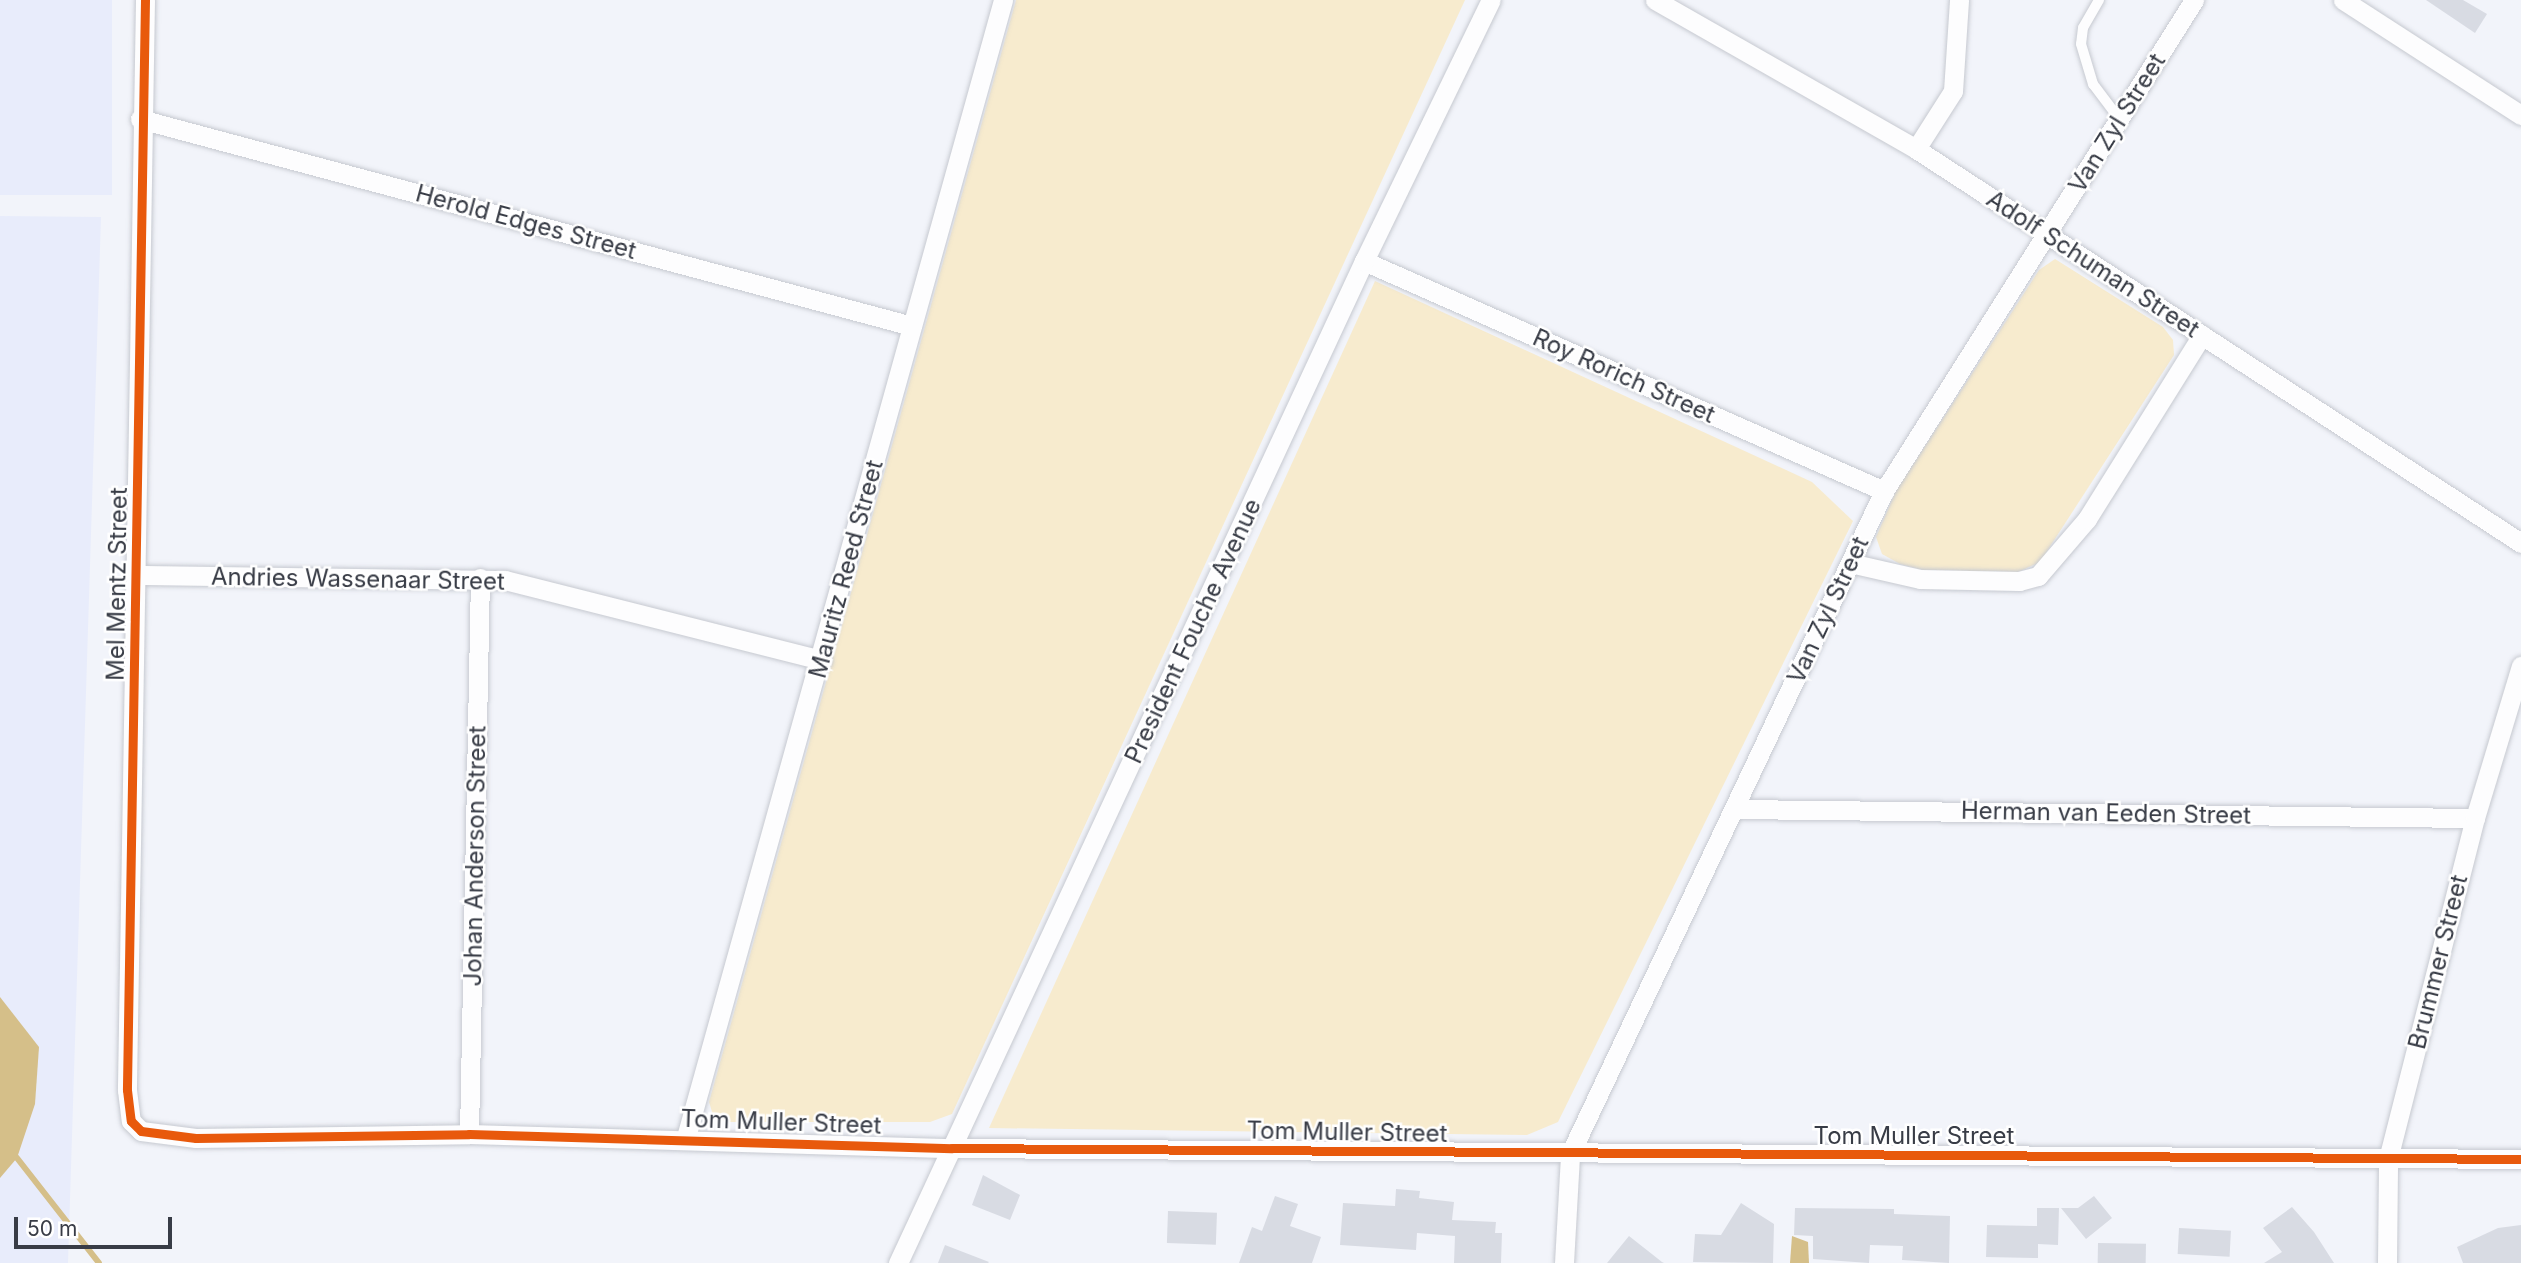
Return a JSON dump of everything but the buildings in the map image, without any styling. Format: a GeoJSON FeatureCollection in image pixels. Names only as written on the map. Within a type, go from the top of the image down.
{"type":"FeatureCollection","features":[{"type":"Feature","properties":{"kind":"street","name":"Mel Mentz Street"},"geometry":{"type":"LineString","coordinates":[[145,0],[140,119],[128,1113],[141,1131],[173,1137]]}},
{"type":"Feature","properties":{"kind":"street","name":"Mauritz Reed Street"},"geometry":{"type":"LineString","coordinates":[[687,1137],[822,660],[1003,0]]}},
{"type":"Feature","properties":{"kind":"street","name":"President Fouche Avenue"},"geometry":{"type":"LineString","coordinates":[[898,1263],[1364,261],[1491,0]]}},
{"type":"Feature","properties":{"kind":"street","name":"Adolf Schuman Street"},"geometry":{"type":"LineString","coordinates":[[1656,0],[1916,149],[2521,543]]}},
{"type":"Feature","properties":{"kind":"street"},"geometry":{"type":"LineString","coordinates":[[1916,149],[1953,91],[1959,0]]}},
{"type":"Feature","properties":{"kind":"street","name":"Van Zyl Street"},"geometry":{"type":"LineString","coordinates":[[1564,1263],[1570,1154],[1736,809],[1884,491],[2048,236],[2118,117],[2194,0]]}},
{"type":"Feature","properties":{"kind":"street"},"geometry":{"type":"LineString","coordinates":[[2343,0],[2521,115]]}},
{"type":"Feature","properties":{"kind":"street","name":"Herold Edges Street"},"geometry":{"type":"LineString","coordinates":[[140,119],[912,326]]}},
{"type":"Feature","properties":{"kind":"street","name":"Roy Rorich Street"},"geometry":{"type":"LineString","coordinates":[[1364,261],[1884,491]]}},
{"type":"Feature","properties":{"kind":"street"},"geometry":{"type":"LineString","coordinates":[[1850,563],[1920,579],[2019,581],[2038,576],[2087,519],[2202,335]]}},
{"type":"Feature","properties":{"kind":"street","name":"Andries Wassenaar Street"},"geometry":{"type":"LineString","coordinates":[[136,575],[480,578],[533,585],[822,660]]}},
{"type":"Feature","properties":{"kind":"street","name":"Johan Anderson Street"},"geometry":{"type":"LineString","coordinates":[[469,1133],[480,578]]}},
{"type":"Feature","properties":{"kind":"street","name":"Brummer Street"},"geometry":{"type":"LineString","coordinates":[[2387,1263],[2388,1158],[2475,818],[2521,666]]}},
{"type":"Feature","properties":{"kind":"street","name":"Herman van Eeden Street"},"geometry":{"type":"LineString","coordinates":[[1736,809],[2475,818]]}},
{"type":"Feature","properties":{"kind":"street","name":"Tom Muller Street"},"geometry":{"type":"LineString","coordinates":[[173,1137],[469,1133],[687,1137],[952,1148],[2521,1159]]}},
{"type":"Feature","properties":{"kind":"lane"},"geometry":{"type":"LineString","coordinates":[[2099,0],[2083,29],[2081,44],[2093,84],[2118,117]]}},
{"type":"Feature","properties":{"kind":"shaded area"},"geometry":{"type":"Polygon","coordinates":[[[0,0],[112,0],[112,195],[0,195],[0,0]]]}},
{"type":"Feature","properties":{"kind":"shaded area"},"geometry":{"type":"Polygon","coordinates":[[[1016,0],[1465,0],[952,1114],[930,1122],[726,1122],[713,1115],[709,1102],[1016,0]]]}},
{"type":"Feature","properties":{"kind":"shaded area"},"geometry":{"type":"Polygon","coordinates":[[[0,216],[101,217],[68,1263],[0,1263],[0,216]]]}},
{"type":"Feature","properties":{"kind":"shaded area"},"geometry":{"type":"Polygon","coordinates":[[[2055,259],[2163,327],[2173,340],[2174,355],[2040,562],[2018,572],[1923,570],[1900,564],[1882,554],[1876,537],[1896,491],[2039,270],[2055,259]]]}},
{"type":"Feature","properties":{"kind":"shaded area"},"geometry":{"type":"Polygon","coordinates":[[[1375,281],[1812,482],[1853,521],[1558,1122],[1527,1135],[989,1128],[1375,281]]]}},
{"type":"Feature","properties":{"kind":"shaded area"},"geometry":{"type":"Polygon","coordinates":[[[0,997],[39,1047],[35,1104],[17,1158],[0,1178],[0,997]]]}},
{"type":"Feature","properties":{"kind":"shaded area"},"geometry":{"type":"Polygon","coordinates":[[[1792,1236],[1808,1242],[1809,1263],[1790,1263],[1792,1236]]]}},
{"type":"Feature","properties":{"kind":"waterway"},"geometry":{"type":"LineString","coordinates":[[17,1158],[99,1263]]}},
{"type":"Feature","properties":{"kind":"cycle path"},"geometry":{"type":"LineString","coordinates":[[145,0],[127,1090],[131,1121],[141,1131],[196,1138],[469,1134],[952,1148],[2521,1159]]}}]}
